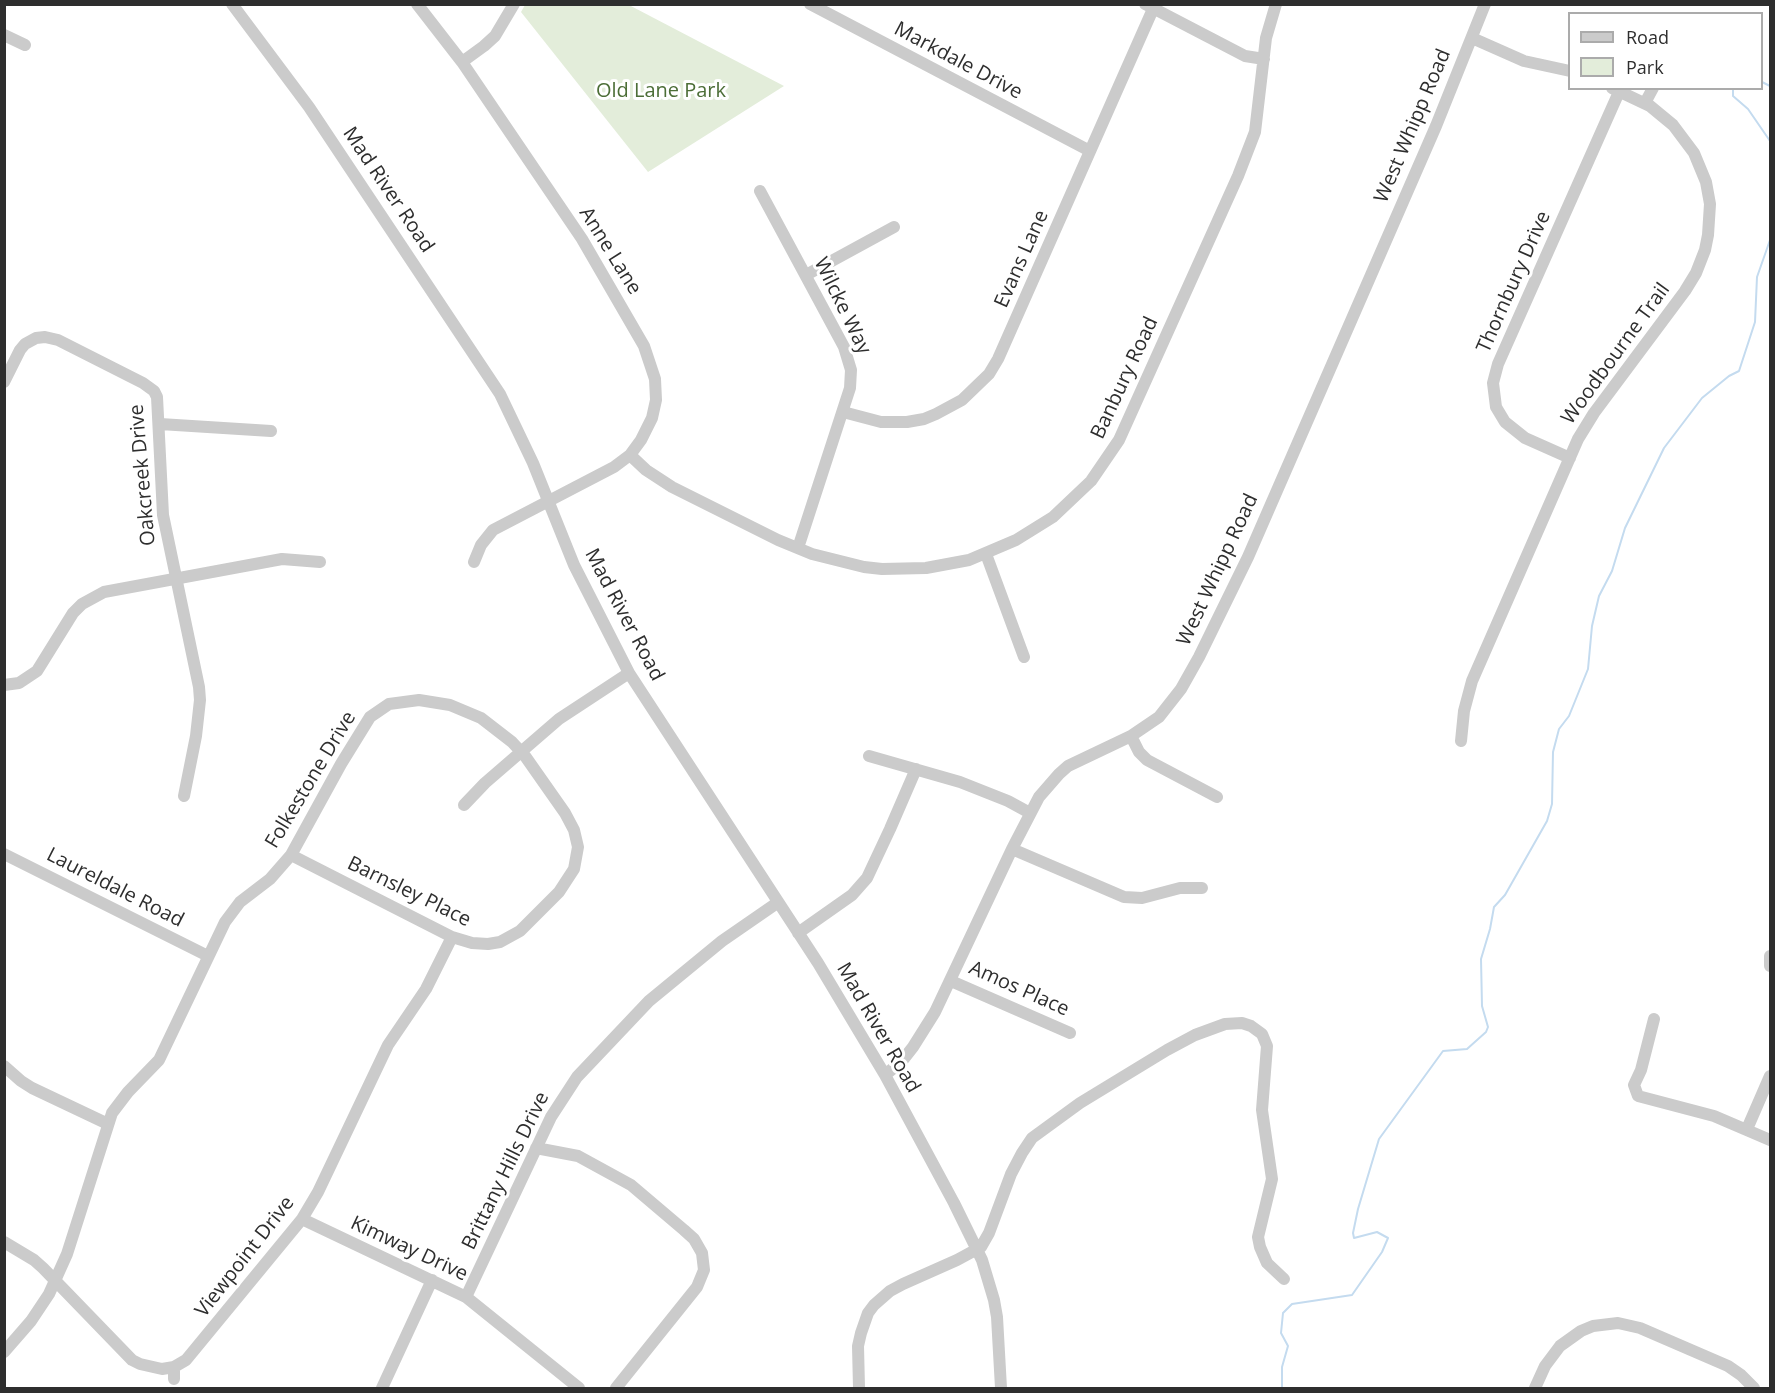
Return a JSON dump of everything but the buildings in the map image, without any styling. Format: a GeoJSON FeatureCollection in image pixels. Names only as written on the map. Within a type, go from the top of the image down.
{"type":"FeatureCollection","features":[{"type":"Feature","properties":{"kind":"street","name":"Mad River Road"},"geometry":{"type":"LineString","coordinates":[[232,4],[309,107],[483,366],[517,427],[578,575],[629,673],[798,933],[885,1075],[954,1203],[988,1277],[997,1317],[1001,1389]]}},
{"type":"Feature","properties":{"kind":"street","name":"Anne Lane"},"geometry":{"type":"LineString","coordinates":[[417,4],[462,62],[603,273],[648,356],[655,380],[654,410],[647,429],[630,454],[614,467],[492,530],[481,545],[474,562]]}},
{"type":"Feature","properties":{"kind":"street"},"geometry":{"type":"LineString","coordinates":[[462,62],[495,36],[514,4]]}},
{"type":"Feature","properties":{"kind":"street","name":"Markdale Drive"},"geometry":{"type":"LineString","coordinates":[[810,4],[1090,151]]}},
{"type":"Feature","properties":{"kind":"street","name":"Banbury Road"},"geometry":{"type":"LineString","coordinates":[[630,454],[645,470],[672,487],[798,548],[838,561],[882,569],[947,565],[986,554],[1032,531],[1066,506],[1091,481],[1119,440],[1250,147],[1258,116],[1270,23],[1276,4]]}},
{"type":"Feature","properties":{"kind":"street","name":"West Whipp Road"},"geometry":{"type":"LineString","coordinates":[[885,1075],[914,1047],[935,1012],[1012,849],[1030,813],[1048,785],[1083,757],[1147,727],[1168,708],[1182,689],[1248,557],[1436,126],[1485,4]]}},
{"type":"Feature","properties":{"kind":"street"},"geometry":{"type":"LineString","coordinates":[[1149,7],[1245,56],[1264,59]]}},
{"type":"Feature","properties":{"kind":"street","name":"Evans Lane"},"geometry":{"type":"LineString","coordinates":[[843,412],[881,422],[907,422],[936,414],[962,400],[989,374],[998,359],[1090,151],[1149,7]]}},
{"type":"Feature","properties":{"kind":"street"},"geometry":{"type":"LineString","coordinates":[[4,35],[25,45]]}},
{"type":"Feature","properties":{"kind":"street"},"geometry":{"type":"LineString","coordinates":[[1472,38],[1524,61],[1568,71]]}},
{"type":"Feature","properties":{"kind":"street","name":"Woodbourne Trail"},"geometry":{"type":"LineString","coordinates":[[1461,741],[1464,711],[1472,681],[1570,458],[1594,413],[1685,291],[1700,265],[1708,235],[1710,219],[1708,189],[1697,160],[1673,125],[1645,104],[1615,90]]}},
{"type":"Feature","properties":{"kind":"street","name":"Thornbury Drive"},"geometry":{"type":"LineString","coordinates":[[1570,458],[1525,438],[1504,422],[1496,408],[1493,383],[1498,364],[1615,90]]}},
{"type":"Feature","properties":{"kind":"street"},"geometry":{"type":"LineString","coordinates":[[1645,104],[1652,90]]}},
{"type":"Feature","properties":{"kind":"street","name":"Wilcke Way"},"geometry":{"type":"LineString","coordinates":[[760,191],[849,360],[851,381],[843,412],[798,548]]}},
{"type":"Feature","properties":{"kind":"street"},"geometry":{"type":"LineString","coordinates":[[806,275],[894,227]]}},
{"type":"Feature","properties":{"kind":"street","name":"Oakcreek Drive"},"geometry":{"type":"LineString","coordinates":[[7,368],[20,350],[32,339],[45,337],[58,340],[149,386],[157,397],[163,514],[194,657],[200,700],[196,736],[184,796]]}},
{"type":"Feature","properties":{"kind":"street"},"geometry":{"type":"LineString","coordinates":[[4,382],[7,368]]}},
{"type":"Feature","properties":{"kind":"street"},"geometry":{"type":"LineString","coordinates":[[160,424],[271,431]]}},
{"type":"Feature","properties":{"kind":"street"},"geometry":{"type":"LineString","coordinates":[[986,554],[1024,657]]}},
{"type":"Feature","properties":{"kind":"street"},"geometry":{"type":"LineString","coordinates":[[4,685],[20,683],[37,671],[73,613],[92,597],[104,592],[282,558],[320,562]]}},
{"type":"Feature","properties":{"kind":"street"},"geometry":{"type":"LineString","coordinates":[[464,805],[485,783],[559,719],[629,673]]}},
{"type":"Feature","properties":{"kind":"street","name":"Folkestone Drive"},"geometry":{"type":"LineString","coordinates":[[4,1352],[31,1321],[54,1281],[76,1228],[112,1113],[128,1092],[159,1060],[208,956],[233,910],[270,879],[291,855],[364,725],[378,709],[389,704],[419,700],[463,709],[481,717],[496,727],[521,751],[565,813],[574,830],[578,847],[574,870],[539,912],[514,934]]}},
{"type":"Feature","properties":{"kind":"street"},"geometry":{"type":"LineString","coordinates":[[1131,736],[1139,752],[1147,760],[1217,797]]}},
{"type":"Feature","properties":{"kind":"street"},"geometry":{"type":"LineString","coordinates":[[869,756],[960,782],[1030,813]]}},
{"type":"Feature","properties":{"kind":"street"},"geometry":{"type":"LineString","coordinates":[[798,933],[852,895],[867,878],[915,769]]}},
{"type":"Feature","properties":{"kind":"street"},"geometry":{"type":"LineString","coordinates":[[1012,849],[1124,897],[1142,898],[1180,888],[1202,888]]}},
{"type":"Feature","properties":{"kind":"street","name":"Laureldale Road"},"geometry":{"type":"LineString","coordinates":[[4,854],[208,956]]}},
{"type":"Feature","properties":{"kind":"street","name":"Barnsley Place"},"geometry":{"type":"LineString","coordinates":[[291,855],[452,937],[472,943],[488,944],[500,942],[514,934]]}},
{"type":"Feature","properties":{"kind":"street","name":"Brittany Hills Drive"},"geometry":{"type":"LineString","coordinates":[[466,1297],[557,1106],[577,1077],[649,1001],[722,940],[777,903]]}},
{"type":"Feature","properties":{"kind":"street","name":"Viewpoint Drive"},"geometry":{"type":"LineString","coordinates":[[4,1242],[34,1260],[132,1360],[174,1373],[198,1348],[302,1219],[318,1192],[387,1045],[418,1003],[452,937]]}},
{"type":"Feature","properties":{"kind":"street"},"geometry":{"type":"LineString","coordinates":[[1770,956],[1770,966]]}},
{"type":"Feature","properties":{"kind":"street","name":"Amos Place"},"geometry":{"type":"LineString","coordinates":[[951,981],[1070,1033]]}},
{"type":"Feature","properties":{"kind":"street"},"geometry":{"type":"LineString","coordinates":[[1654,1019],[1641,1070],[1634,1084],[1638,1096],[1688,1108],[1747,1129],[1770,1140]]}},
{"type":"Feature","properties":{"kind":"street"},"geometry":{"type":"LineString","coordinates":[[859,1389],[858,1346],[868,1313],[890,1291],[977,1249],[989,1233],[1003,1192],[1032,1138],[1080,1103],[1195,1035],[1225,1024],[1242,1023],[1257,1029],[1265,1038],[1267,1046],[1262,1110],[1272,1179],[1258,1237],[1267,1263],[1284,1279]]}},
{"type":"Feature","properties":{"kind":"street"},"geometry":{"type":"LineString","coordinates":[[4,1066],[32,1088],[108,1124]]}},
{"type":"Feature","properties":{"kind":"street"},"geometry":{"type":"LineString","coordinates":[[1747,1129],[1770,1076]]}},
{"type":"Feature","properties":{"kind":"street"},"geometry":{"type":"LineString","coordinates":[[536,1148],[578,1156],[631,1185],[694,1239],[702,1253],[704,1270],[697,1287],[616,1389]]}},
{"type":"Feature","properties":{"kind":"street","name":"Kimway Drive"},"geometry":{"type":"LineString","coordinates":[[302,1219],[466,1297],[579,1389]]}},
{"type":"Feature","properties":{"kind":"street"},"geometry":{"type":"LineString","coordinates":[[382,1389],[432,1280]]}},
{"type":"Feature","properties":{"kind":"street"},"geometry":{"type":"LineString","coordinates":[[1535,1389],[1545,1366],[1565,1342],[1593,1326],[1618,1323],[1640,1328],[1728,1366],[1741,1375],[1754,1389]]}},
{"type":"Feature","properties":{"kind":"green space","name":"Old Lane Park"},"geometry":{"type":"Polygon","coordinates":[[[525,5],[629,5],[784,86],[648,172],[521,12],[525,5]]]}},
{"type":"Feature","properties":{"kind":"waterway"},"geometry":{"type":"LineString","coordinates":[[1763,82],[1770,86]]}},
{"type":"Feature","properties":{"kind":"waterway"},"geometry":{"type":"LineString","coordinates":[[1733,90],[1733,96],[1748,109],[1770,141]]}},
{"type":"Feature","properties":{"kind":"waterway"},"geometry":{"type":"LineString","coordinates":[[1282,1388],[1282,1367],[1288,1346],[1281,1333],[1283,1313],[1292,1304],[1352,1295],[1382,1252],[1388,1238],[1377,1232],[1354,1238],[1353,1233],[1379,1139],[1443,1051],[1467,1049],[1486,1032],[1488,1027],[1482,1006],[1481,959],[1494,907],[1505,895],[1547,821],[1552,804],[1553,752],[1559,729],[1569,716],[1588,669],[1592,626],[1599,596],[1612,571],[1625,528],[1664,448],[1702,398],[1729,376],[1739,371],[1755,322],[1757,277],[1770,240]]}}]}
